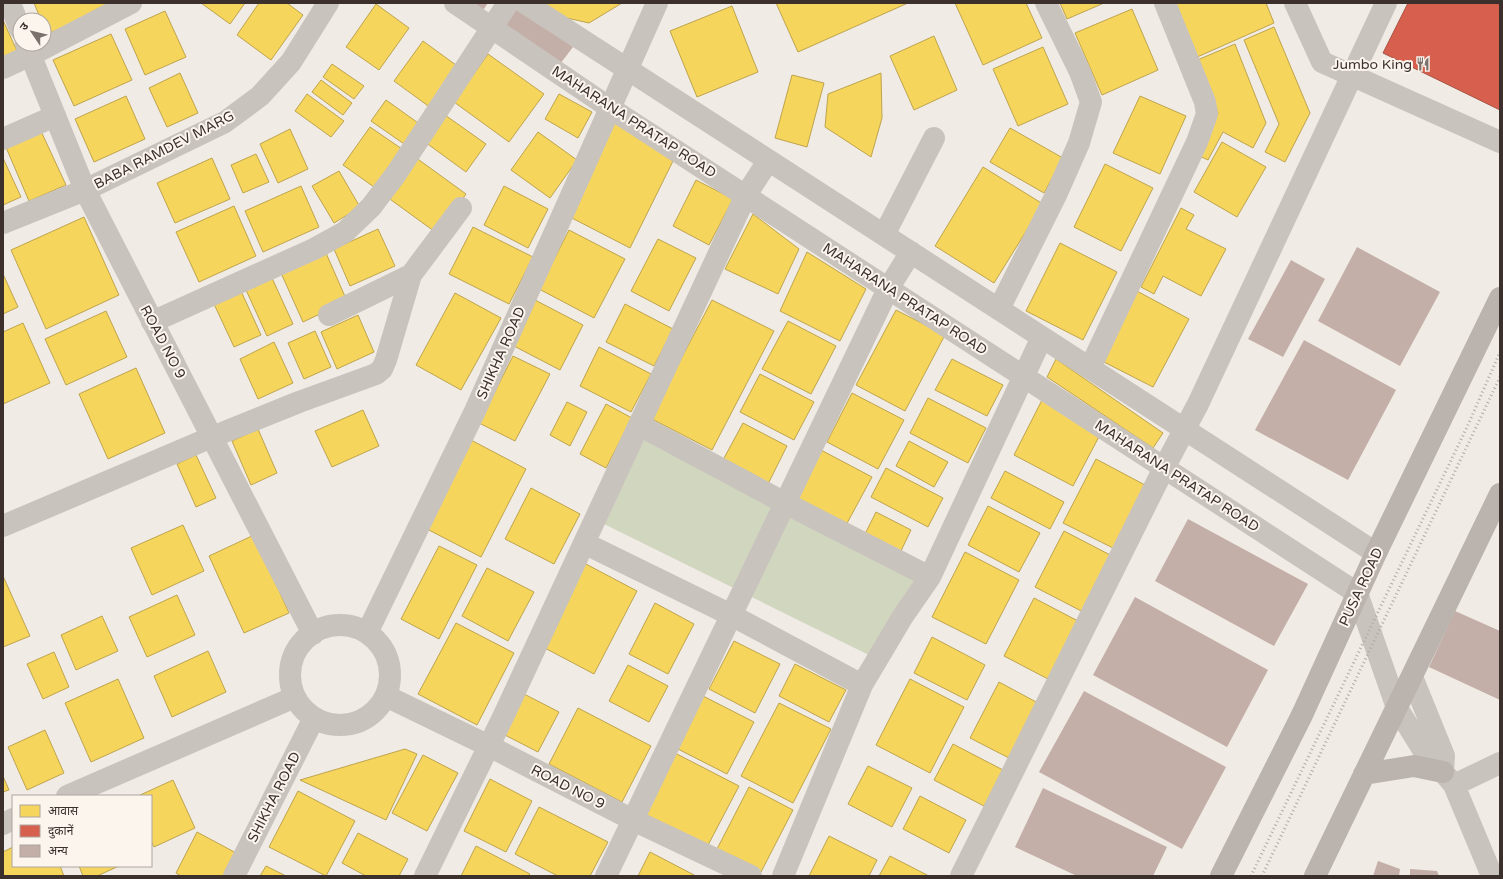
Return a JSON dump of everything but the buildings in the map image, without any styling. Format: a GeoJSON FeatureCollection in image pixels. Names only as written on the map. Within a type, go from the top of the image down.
{"type":"FeatureCollection","features":[{"type":"Feature","properties":{"kind":"main road","name":"PUSA ROAD"},"geometry":{"type":"LineString","coordinates":[[1221,876],[1302,715],[1357,593],[1500,298]]}},
{"type":"Feature","properties":{"kind":"main road"},"geometry":{"type":"LineString","coordinates":[[1315,876],[1364,774],[1375,755],[1500,494]]}},
{"type":"Feature","properties":{"kind":"main road"},"geometry":{"type":"LineString","coordinates":[[1364,774],[1414,766],[1449,778]]}},
{"type":"Feature","properties":{"kind":"street"},"geometry":{"type":"LineString","coordinates":[[52,39],[131,3]]}},
{"type":"Feature","properties":{"kind":"street","name":"BABA RAMDEV MARG"},"geometry":{"type":"LineString","coordinates":[[3,223],[85,190],[224,122],[260,96],[291,62],[328,3]]}},
{"type":"Feature","properties":{"kind":"street","name":"MAHARANA PRATAP ROAD"},"geometry":{"type":"LineString","coordinates":[[455,3],[610,108],[1357,593]]}},
{"type":"Feature","properties":{"kind":"street"},"geometry":{"type":"LineString","coordinates":[[152,322],[314,249],[345,232],[371,207],[396,174],[508,3]]}},
{"type":"Feature","properties":{"kind":"street"},"geometry":{"type":"LineString","coordinates":[[525,3],[1376,553]]}},
{"type":"Feature","properties":{"kind":"street","name":"SHIKHA ROAD"},"geometry":{"type":"LineString","coordinates":[[367,633],[475,411],[657,3]]}},
{"type":"Feature","properties":{"kind":"street"},"geometry":{"type":"LineString","coordinates":[[999,309],[1056,195],[1079,143],[1091,102],[1080,72],[1046,3]]}},
{"type":"Feature","properties":{"kind":"street"},"geometry":{"type":"LineString","coordinates":[[1090,368],[1197,142],[1207,114],[1205,102],[1165,3]]}},
{"type":"Feature","properties":{"kind":"street"},"geometry":{"type":"LineString","coordinates":[[1295,3],[1322,62],[1500,142]]}},
{"type":"Feature","properties":{"kind":"street"},"geometry":{"type":"LineString","coordinates":[[961,876],[1164,468],[1198,404],[1386,3]]}},
{"type":"Feature","properties":{"kind":"street"},"geometry":{"type":"LineString","coordinates":[[3,68],[25,52]]}},
{"type":"Feature","properties":{"kind":"street","name":"ROAD NO 9"},"geometry":{"type":"LineString","coordinates":[[29,52],[85,190],[313,634]]}},
{"type":"Feature","properties":{"kind":"street"},"geometry":{"type":"LineString","coordinates":[[3,139],[56,116]]}},
{"type":"Feature","properties":{"kind":"street"},"geometry":{"type":"LineString","coordinates":[[884,235],[934,138]]}},
{"type":"Feature","properties":{"kind":"street"},"geometry":{"type":"LineString","coordinates":[[425,876],[489,746],[746,195],[768,160]]}},
{"type":"Feature","properties":{"kind":"street"},"geometry":{"type":"LineString","coordinates":[[3,526],[212,437],[299,402],[376,374],[382,369],[386,360],[411,275],[461,208]]}},
{"type":"Feature","properties":{"kind":"street"},"geometry":{"type":"LineString","coordinates":[[606,876],[888,289],[910,252]]}},
{"type":"Feature","properties":{"kind":"street"},"geometry":{"type":"LineString","coordinates":[[329,315],[411,275]]}},
{"type":"Feature","properties":{"kind":"street"},"geometry":{"type":"LineString","coordinates":[[783,876],[862,685],[903,616],[930,577],[1042,337]]}},
{"type":"Feature","properties":{"kind":"street"},"geometry":{"type":"LineString","coordinates":[[639,425],[785,503],[930,577]]}},
{"type":"Feature","properties":{"kind":"street"},"geometry":{"type":"LineString","coordinates":[[584,543],[731,616],[862,685]]}},
{"type":"Feature","properties":{"kind":"street"},"geometry":{"type":"LineString","coordinates":[[1357,593],[1397,708],[1430,761],[1449,778]]}},
{"type":"Feature","properties":{"kind":"street"},"geometry":{"type":"LineString","coordinates":[[326,627],[354,627],[367,633],[378,642],[386,654],[390,668],[390,682],[386,696],[378,708],[368,717],[355,723],[341,725],[326,723],[314,718],[303,708],[295,696],[291,683],[291,669],[295,655],[302,643],[313,634],[326,627]]}},
{"type":"Feature","properties":{"kind":"street"},"geometry":{"type":"LineString","coordinates":[[1412,677],[1444,756],[1449,778],[1492,876]]}},
{"type":"Feature","properties":{"kind":"street"},"geometry":{"type":"LineString","coordinates":[[69,795],[295,696]]}},
{"type":"Feature","properties":{"kind":"street","name":"ROAD NO 9"},"geometry":{"type":"LineString","coordinates":[[386,696],[489,746],[633,820],[751,876]]}},
{"type":"Feature","properties":{"kind":"street","name":"SHIKHA ROAD"},"geometry":{"type":"LineString","coordinates":[[234,876],[314,718]]}},
{"type":"Feature","properties":{"kind":"street"},"geometry":{"type":"LineString","coordinates":[[1449,778],[1500,763]]}},
{"type":"Feature","properties":{"kind":"green space"},"geometry":{"type":"Polygon","coordinates":[[[648,432],[924,569],[879,660],[602,523],[648,432]]]}},
{"type":"Feature","properties":{"kind":"railway"},"geometry":{"type":"LineString","coordinates":[[1251,876],[1468,425],[1500,352]]}},
{"type":"Feature","properties":{"kind":"railway"},"geometry":{"type":"LineString","coordinates":[[1262,876],[1500,377]]}},
{"type":"Feature","properties":{"kind":"place","name":"Jumbo King"},"geometry":{"type":"Point","coordinates":[1423,64]}}]}
